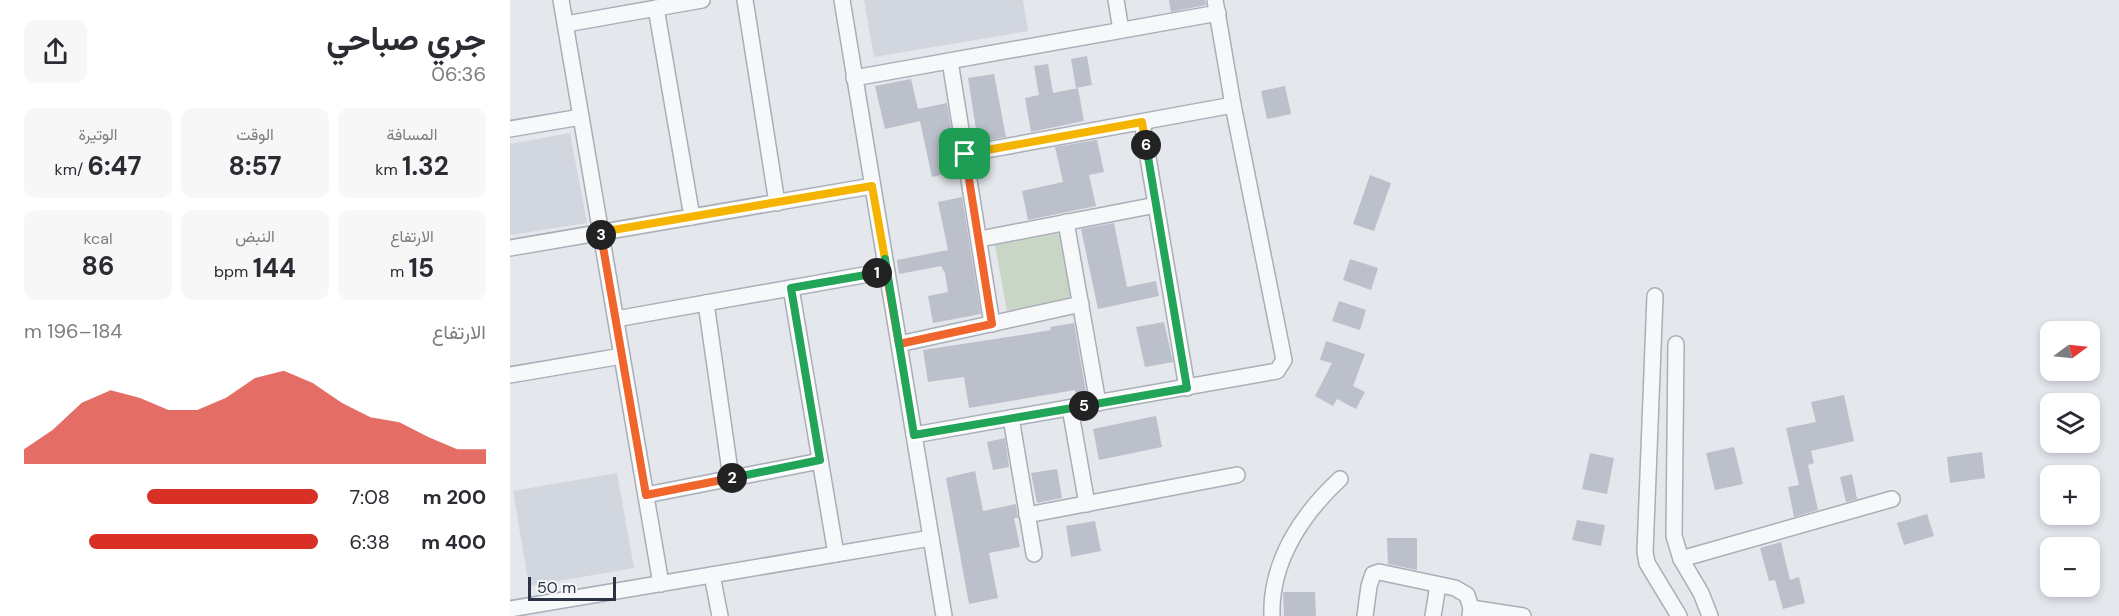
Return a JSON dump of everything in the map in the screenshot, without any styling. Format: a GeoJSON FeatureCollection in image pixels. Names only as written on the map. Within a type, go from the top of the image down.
{"type":"FeatureCollection","features":[{"type":"Feature","properties":{"kind":"street"},"geometry":{"type":"LineString","coordinates":[[561,0],[661,584]]}},
{"type":"Feature","properties":{"kind":"street"},"geometry":{"type":"LineString","coordinates":[[566,24],[702,0]]}},
{"type":"Feature","properties":{"kind":"street"},"geometry":{"type":"LineString","coordinates":[[745,0],[777,203]]}},
{"type":"Feature","properties":{"kind":"street"},"geometry":{"type":"LineString","coordinates":[[842,0],[944,616]]}},
{"type":"Feature","properties":{"kind":"street"},"geometry":{"type":"LineString","coordinates":[[1116,0],[1121,30]]}},
{"type":"Feature","properties":{"kind":"street"},"geometry":{"type":"LineString","coordinates":[[855,78],[1121,30],[1216,7],[1233,105],[1284,360],[1277,371],[914,435]]}},
{"type":"Feature","properties":{"kind":"street"},"geometry":{"type":"LineString","coordinates":[[656,8],[693,217]]}},
{"type":"Feature","properties":{"kind":"street"},"geometry":{"type":"LineString","coordinates":[[950,61],[992,324]]}},
{"type":"Feature","properties":{"kind":"street"},"geometry":{"type":"LineString","coordinates":[[965,154],[1233,105]]}},
{"type":"Feature","properties":{"kind":"street"},"geometry":{"type":"LineString","coordinates":[[510,129],[581,117]]}},
{"type":"Feature","properties":{"kind":"street"},"geometry":{"type":"LineString","coordinates":[[1142,122],[1187,388]]}},
{"type":"Feature","properties":{"kind":"street"},"geometry":{"type":"LineString","coordinates":[[510,248],[872,186]]}},
{"type":"Feature","properties":{"kind":"street"},"geometry":{"type":"LineString","coordinates":[[980,239],[1156,205]]}},
{"type":"Feature","properties":{"kind":"street"},"geometry":{"type":"LineString","coordinates":[[1066,222],[1098,403]]}},
{"type":"Feature","properties":{"kind":"street"},"geometry":{"type":"LineString","coordinates":[[616,319],[886,271]]}},
{"type":"Feature","properties":{"kind":"street"},"geometry":{"type":"LineString","coordinates":[[791,288],[836,554]]}},
{"type":"Feature","properties":{"kind":"street"},"geometry":{"type":"LineString","coordinates":[[1654,296],[1645,552],[1647,563],[1679,616]]}},
{"type":"Feature","properties":{"kind":"street"},"geometry":{"type":"LineString","coordinates":[[706,303],[730,478]]}},
{"type":"Feature","properties":{"kind":"street"},"geometry":{"type":"LineString","coordinates":[[899,344],[1080,304]]}},
{"type":"Feature","properties":{"kind":"street"},"geometry":{"type":"LineString","coordinates":[[1676,344],[1674,536],[1681,560],[1701,593],[1710,616]]}},
{"type":"Feature","properties":{"kind":"street"},"geometry":{"type":"LineString","coordinates":[[510,375],[622,356]]}},
{"type":"Feature","properties":{"kind":"street"},"geometry":{"type":"LineString","coordinates":[[1070,408],[1087,504]]}},
{"type":"Feature","properties":{"kind":"street"},"geometry":{"type":"LineString","coordinates":[[1011,418],[1034,554]]}},
{"type":"Feature","properties":{"kind":"street"},"geometry":{"type":"LineString","coordinates":[[646,495],[820,460]]}},
{"type":"Feature","properties":{"kind":"street"},"geometry":{"type":"LineString","coordinates":[[1027,515],[1236,475]]}},
{"type":"Feature","properties":{"kind":"street"},"geometry":{"type":"LineString","coordinates":[[1272,616],[1273,585],[1279,564],[1303,519],[1319,499],[1340,479]]}},
{"type":"Feature","properties":{"kind":"street"},"geometry":{"type":"LineString","coordinates":[[1681,560],[1892,499]]}},
{"type":"Feature","properties":{"kind":"street"},"geometry":{"type":"LineString","coordinates":[[510,609],[539,610],[661,584],[931,538]]}},
{"type":"Feature","properties":{"kind":"street"},"geometry":{"type":"LineString","coordinates":[[1365,616],[1369,586],[1373,574],[1379,572],[1455,588],[1467,595],[1470,612],[1523,616]]}},
{"type":"Feature","properties":{"kind":"street"},"geometry":{"type":"LineString","coordinates":[[712,575],[720,616]]}},
{"type":"Feature","properties":{"kind":"street"},"geometry":{"type":"LineString","coordinates":[[1433,616],[1438,585]]}},
{"type":"Feature","properties":{"kind":"shaded area"},"geometry":{"type":"Polygon","coordinates":[[[864,0],[1023,0],[1028,31],[874,57],[864,0]]]}},
{"type":"Feature","properties":{"kind":"shaded area"},"geometry":{"type":"Polygon","coordinates":[[[570,133],[587,223],[510,235],[510,144],[570,133]]]}},
{"type":"Feature","properties":{"kind":"shaded area"},"geometry":{"type":"Polygon","coordinates":[[[617,473],[634,568],[529,586],[513,491],[617,473]]]}},
{"type":"Feature","properties":{"kind":"green space"},"geometry":{"type":"Polygon","coordinates":[[[1060,233],[1072,299],[1007,311],[995,245],[1060,233]]]}},
{"type":"Feature","properties":{"kind":"building"},"geometry":{"type":"Polygon","coordinates":[[[1169,0],[1205,0],[1206,5],[1171,12],[1169,0]]]}},
{"type":"Feature","properties":{"kind":"building"},"geometry":{"type":"Polygon","coordinates":[[[1087,56],[1092,85],[1076,88],[1071,59],[1087,56]]]}},
{"type":"Feature","properties":{"kind":"building"},"geometry":{"type":"Polygon","coordinates":[[[1048,64],[1053,93],[1078,88],[1084,121],[1031,132],[1025,98],[1039,95],[1034,66],[1048,64]]]}},
{"type":"Feature","properties":{"kind":"building"},"geometry":{"type":"Polygon","coordinates":[[[994,74],[1006,137],[978,142],[968,78],[994,74]]]}},
{"type":"Feature","properties":{"kind":"building"},"geometry":{"type":"Polygon","coordinates":[[[911,79],[918,109],[947,103],[958,171],[932,177],[920,121],[885,129],[875,86],[911,79]]]}},
{"type":"Feature","properties":{"kind":"building"},"geometry":{"type":"Polygon","coordinates":[[[1285,86],[1291,114],[1267,119],[1261,91],[1285,86]]]}},
{"type":"Feature","properties":{"kind":"building"},"geometry":{"type":"Polygon","coordinates":[[[1097,140],[1104,172],[1089,175],[1096,206],[1028,220],[1022,191],[1063,182],[1055,147],[1097,140]]]}},
{"type":"Feature","properties":{"kind":"building"},"geometry":{"type":"Polygon","coordinates":[[[1370,175],[1391,183],[1374,231],[1353,224],[1370,175]]]}},
{"type":"Feature","properties":{"kind":"building"},"geometry":{"type":"Polygon","coordinates":[[[962,197],[981,314],[933,323],[928,296],[948,292],[945,273],[941,266],[899,274],[897,260],[948,250],[938,202],[962,197]]]}},
{"type":"Feature","properties":{"kind":"building"},"geometry":{"type":"Polygon","coordinates":[[[1114,223],[1127,287],[1156,281],[1159,296],[1098,309],[1081,229],[1114,223]]]}},
{"type":"Feature","properties":{"kind":"building"},"geometry":{"type":"Polygon","coordinates":[[[1350,259],[1378,268],[1371,290],[1343,280],[1350,259]]]}},
{"type":"Feature","properties":{"kind":"building"},"geometry":{"type":"Polygon","coordinates":[[[1339,301],[1366,310],[1360,330],[1332,321],[1339,301]]]}},
{"type":"Feature","properties":{"kind":"building"},"geometry":{"type":"Polygon","coordinates":[[[1164,322],[1173,362],[1145,367],[1136,327],[1164,322]]]}},
{"type":"Feature","properties":{"kind":"building"},"geometry":{"type":"Polygon","coordinates":[[[1074,323],[1086,392],[1076,394],[1075,390],[969,408],[964,377],[928,382],[923,350],[1051,330],[1050,327],[1074,323]]]}},
{"type":"Feature","properties":{"kind":"building"},"geometry":{"type":"Polygon","coordinates":[[[1326,341],[1365,354],[1353,386],[1365,392],[1356,409],[1337,399],[1333,406],[1315,396],[1332,363],[1320,360],[1326,341]]]}},
{"type":"Feature","properties":{"kind":"building"},"geometry":{"type":"Polygon","coordinates":[[[1844,395],[1854,441],[1811,451],[1814,463],[1808,465],[1818,510],[1794,517],[1788,487],[1799,485],[1786,428],[1816,422],[1811,402],[1844,395]]]}},
{"type":"Feature","properties":{"kind":"building"},"geometry":{"type":"Polygon","coordinates":[[[1156,416],[1162,447],[1099,460],[1093,429],[1156,416]]]}},
{"type":"Feature","properties":{"kind":"building"},"geometry":{"type":"Polygon","coordinates":[[[1005,438],[1009,467],[993,470],[987,442],[1005,438]]]}},
{"type":"Feature","properties":{"kind":"building"},"geometry":{"type":"Polygon","coordinates":[[[1734,447],[1743,484],[1715,490],[1706,453],[1734,447]]]}},
{"type":"Feature","properties":{"kind":"building"},"geometry":{"type":"Polygon","coordinates":[[[1982,452],[1985,478],[1950,483],[1947,457],[1982,452]]]}},
{"type":"Feature","properties":{"kind":"building"},"geometry":{"type":"Polygon","coordinates":[[[1590,453],[1614,458],[1607,494],[1582,489],[1590,453]]]}},
{"type":"Feature","properties":{"kind":"building"},"geometry":{"type":"Polygon","coordinates":[[[1057,469],[1062,498],[1037,503],[1031,473],[1057,469]]]}},
{"type":"Feature","properties":{"kind":"building"},"geometry":{"type":"Polygon","coordinates":[[[975,471],[983,511],[1016,504],[1018,518],[1014,518],[1020,547],[989,553],[998,598],[969,604],[946,478],[975,471]]]}},
{"type":"Feature","properties":{"kind":"building"},"geometry":{"type":"Polygon","coordinates":[[[1852,474],[1857,499],[1846,502],[1840,477],[1852,474]]]}},
{"type":"Feature","properties":{"kind":"building"},"geometry":{"type":"Polygon","coordinates":[[[1927,514],[1934,536],[1904,545],[1897,523],[1927,514]]]}},
{"type":"Feature","properties":{"kind":"building"},"geometry":{"type":"Polygon","coordinates":[[[1577,520],[1605,525],[1601,546],[1572,540],[1577,520]]]}},
{"type":"Feature","properties":{"kind":"building"},"geometry":{"type":"Polygon","coordinates":[[[1095,521],[1101,551],[1071,557],[1066,526],[1095,521]]]}},
{"type":"Feature","properties":{"kind":"building"},"geometry":{"type":"Polygon","coordinates":[[[1387,538],[1417,538],[1417,570],[1388,564],[1387,538]]]}},
{"type":"Feature","properties":{"kind":"building"},"geometry":{"type":"Polygon","coordinates":[[[1781,542],[1790,580],[1799,577],[1805,603],[1783,609],[1775,580],[1769,581],[1760,548],[1781,542]]]}},
{"type":"Feature","properties":{"kind":"building"},"geometry":{"type":"Polygon","coordinates":[[[1283,592],[1315,592],[1316,616],[1284,616],[1283,592]]]}},
{"type":"Feature","properties":{"kind":"route"},"geometry":{"type":"LineString","coordinates":[[965,154],[992,324],[899,344],[886,271],[791,288],[820,460],[646,495],[601,232],[872,186],[899,344],[914,435],[1187,388],[1142,122],[965,154]]}}]}
